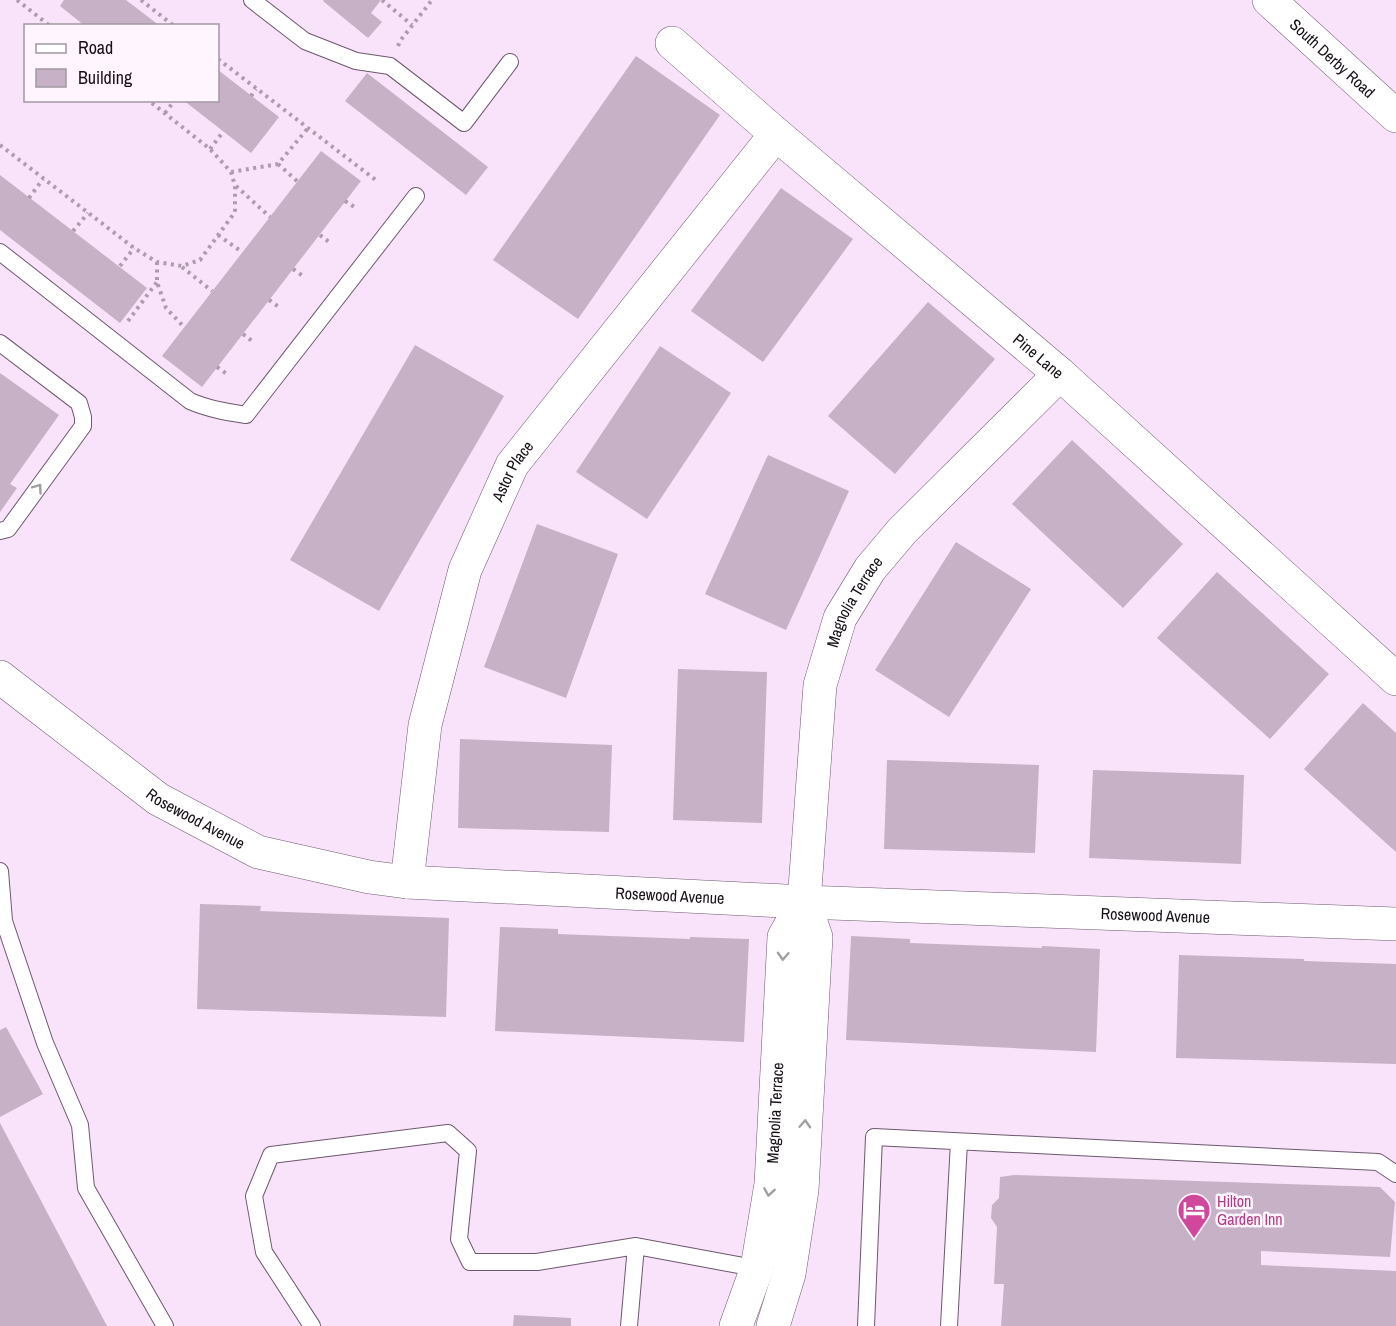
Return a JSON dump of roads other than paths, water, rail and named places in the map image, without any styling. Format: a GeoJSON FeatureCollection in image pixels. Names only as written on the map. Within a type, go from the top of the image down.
{"type":"FeatureCollection","features":[{"type":"Feature","properties":{"kind":"street","name":"South Derby Road"},"geometry":{"type":"LineString","coordinates":[[1269,0],[1396,116]]}},
{"type":"Feature","properties":{"kind":"street","name":"Pine Lane"},"geometry":{"type":"LineString","coordinates":[[672,43],[1060,374],[1396,679]]}},
{"type":"Feature","properties":{"kind":"street","name":"Astor Place"},"geometry":{"type":"LineString","coordinates":[[407,882],[424,725],[465,570],[512,465],[776,134]]}},
{"type":"Feature","properties":{"kind":"street","name":"Magnolia Terrace"},"geometry":{"type":"LineString","coordinates":[[773,1326],[789,1275],[802,1190],[816,937],[804,902],[820,685],[840,618],[870,569],[902,531],[1060,374]]}},
{"type":"Feature","properties":{"kind":"street","name":"Rosewood Avenue"},"geometry":{"type":"LineString","coordinates":[[0,677],[158,799],[258,852],[369,877],[407,882],[804,902],[1396,924]]}},
{"type":"Feature","properties":{"kind":"street","name":"Magnolia Terrace"},"geometry":{"type":"LineString","coordinates":[[736,1326],[757,1268],[771,1184],[784,937],[804,902]]}},
{"type":"Feature","properties":{"kind":"lane"},"geometry":{"type":"LineString","coordinates":[[252,0],[305,41],[356,61],[390,66],[464,123],[510,62]]}},
{"type":"Feature","properties":{"kind":"lane"},"geometry":{"type":"LineString","coordinates":[[0,252],[190,401],[228,413],[246,415],[416,196]]}},
{"type":"Feature","properties":{"kind":"lane"},"geometry":{"type":"LineString","coordinates":[[0,343],[79,403],[83,426],[8,528],[0,531]]}},
{"type":"Feature","properties":{"kind":"lane"},"geometry":{"type":"LineString","coordinates":[[0,871],[4,921],[50,1058],[80,1125],[86,1188],[165,1326]]}},
{"type":"Feature","properties":{"kind":"lane"},"geometry":{"type":"LineString","coordinates":[[312,1326],[264,1252],[254,1196],[271,1155],[448,1133],[468,1151],[459,1239],[470,1263],[537,1262],[636,1246],[789,1275]]}},
{"type":"Feature","properties":{"kind":"lane"},"geometry":{"type":"LineString","coordinates":[[866,1326],[874,1137],[1378,1162],[1396,1174]]}},
{"type":"Feature","properties":{"kind":"lane"},"geometry":{"type":"LineString","coordinates":[[949,1326],[959,1142]]}},
{"type":"Feature","properties":{"kind":"lane"},"geometry":{"type":"LineString","coordinates":[[629,1326],[636,1246]]}},
{"type":"Feature","properties":{"kind":"place","name":"Hilton Garden Inn"},"geometry":{"type":"Point","coordinates":[1194,1239]}}]}
